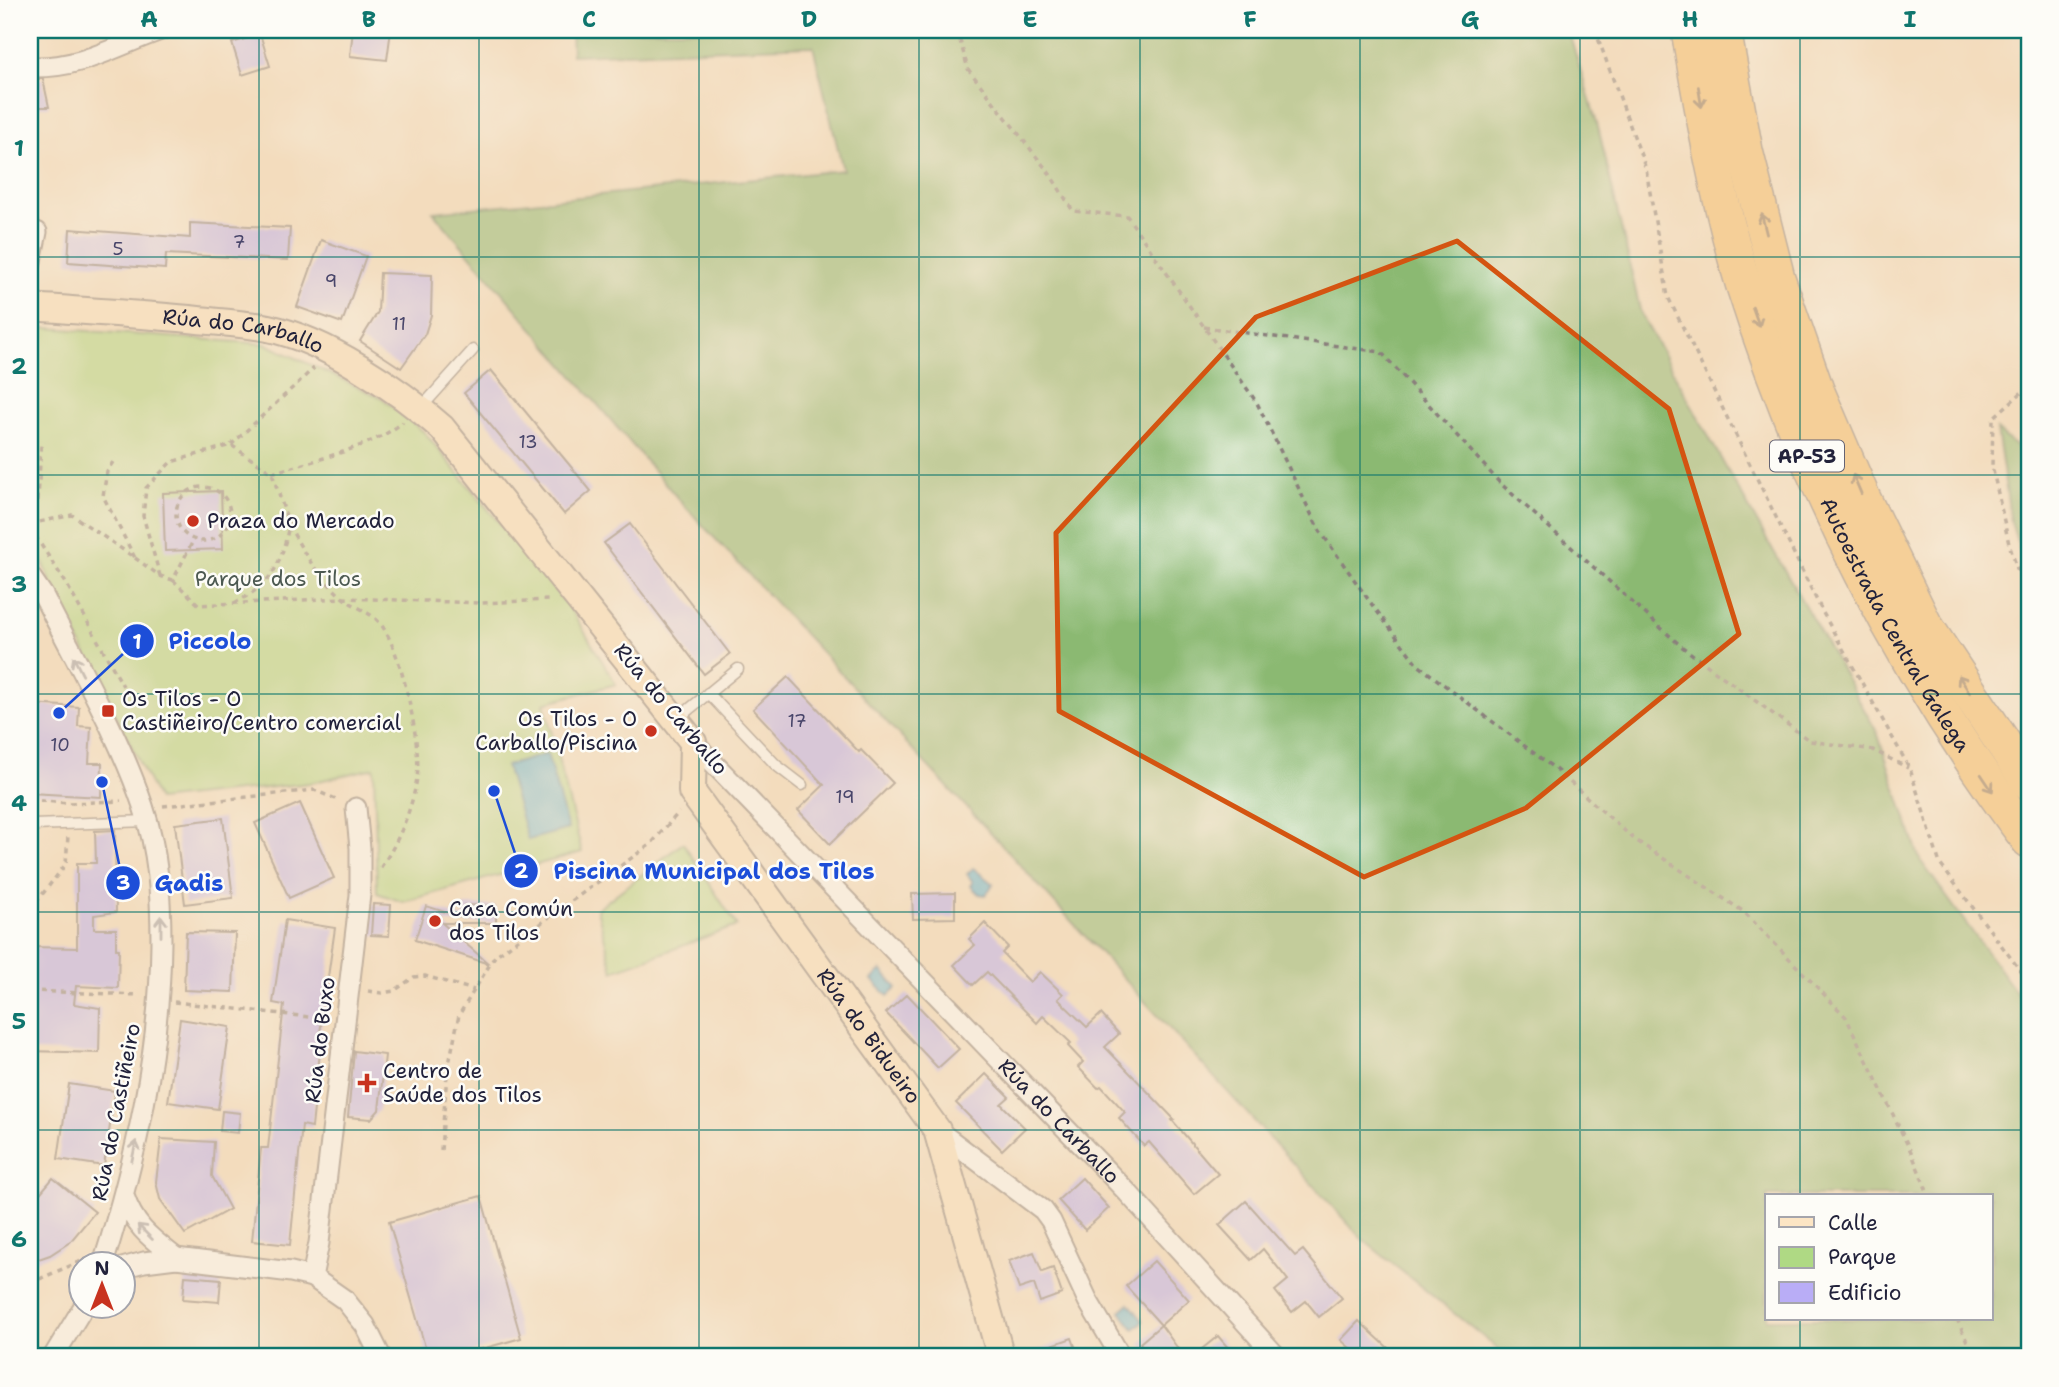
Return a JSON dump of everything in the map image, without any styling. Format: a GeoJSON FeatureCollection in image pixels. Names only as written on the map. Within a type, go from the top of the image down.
{"type":"FeatureCollection","features":[{"type":"Feature","properties":{"kind":"highway","name":"Autoestrada Central Galega"},"geometry":{"type":"LineString","coordinates":[[1689,30],[1706,134],[1743,282],[1799,437],[1831,512],[1878,606],[1988,785],[2029,840]]}},
{"type":"Feature","properties":{"kind":"highway","name":"Autoestrada Central Galega"},"geometry":{"type":"LineString","coordinates":[[1723,30],[1745,151],[1777,278],[1816,390],[1862,497],[1924,624],[2029,782]]}},
{"type":"Feature","properties":{"kind":"street"},"geometry":{"type":"LineString","coordinates":[[30,67],[49,68],[82,62],[161,30]]}},
{"type":"Feature","properties":{"kind":"street"},"geometry":{"type":"LineString","coordinates":[[30,266],[37,232]]}},
{"type":"Feature","properties":{"kind":"street","name":"Rúa do Carballo"},"geometry":{"type":"LineString","coordinates":[[30,307],[235,323],[271,329],[330,352],[359,367],[420,408],[442,428],[693,742],[1128,1193],[1278,1357]]}},
{"type":"Feature","properties":{"kind":"street","name":"Rúa do Castiñeiro"},"geometry":{"type":"LineString","coordinates":[[30,576],[43,595],[153,814],[161,893],[161,985],[155,1052],[124,1196],[108,1250]]}},
{"type":"Feature","properties":{"kind":"street","name":"Rúa do Bidueiro"},"geometry":{"type":"LineString","coordinates":[[693,742],[692,792],[937,1130],[1001,1357]]}},
{"type":"Feature","properties":{"kind":"street","name":"Rúa do Buxo"},"geometry":{"type":"LineString","coordinates":[[312,1277],[319,1243],[360,895],[360,848],[356,808]]}},
{"type":"Feature","properties":{"kind":"street"},"geometry":{"type":"LineString","coordinates":[[937,1130],[1043,1210],[1051,1221],[1099,1322],[1121,1357]]}},
{"type":"Feature","properties":{"kind":"street"},"geometry":{"type":"LineString","coordinates":[[124,1196],[131,1215],[142,1231],[176,1258]]}},
{"type":"Feature","properties":{"kind":"street"},"geometry":{"type":"LineString","coordinates":[[136,1264],[176,1258],[312,1277],[345,1300],[365,1325],[381,1357]]}},
{"type":"Feature","properties":{"kind":"street"},"geometry":{"type":"LineString","coordinates":[[53,1357],[76,1320]]}},
{"type":"Feature","properties":{"kind":"lane"},"geometry":{"type":"LineString","coordinates":[[420,408],[473,350]]}},
{"type":"Feature","properties":{"kind":"lane"},"geometry":{"type":"LineString","coordinates":[[676,720],[738,669]]}},
{"type":"Feature","properties":{"kind":"lane"},"geometry":{"type":"LineString","coordinates":[[708,693],[776,765],[802,785]]}},
{"type":"Feature","properties":{"kind":"lane"},"geometry":{"type":"LineString","coordinates":[[33,825],[69,824],[153,814]]}},
{"type":"Feature","properties":{"kind":"path"},"geometry":{"type":"LineString","coordinates":[[957,30],[968,69],[1051,174],[1073,211],[1127,216],[1257,403],[1318,528],[1370,603],[1418,665],[1555,769],[1634,839],[1744,912],[1846,1017],[1929,1194]]}},
{"type":"Feature","properties":{"kind":"path"},"geometry":{"type":"LineString","coordinates":[[1595,30],[1646,169],[1668,297],[1823,613],[1910,769],[1940,864],[2029,982]]}},
{"type":"Feature","properties":{"kind":"path"},"geometry":{"type":"LineString","coordinates":[[1204,327],[1381,352],[1500,483],[1681,646],[1810,741],[1872,750],[1910,769]]}},
{"type":"Feature","properties":{"kind":"path"},"geometry":{"type":"LineString","coordinates":[[160,576],[143,516],[146,488],[171,462],[231,445],[330,352]]}},
{"type":"Feature","properties":{"kind":"path"},"geometry":{"type":"LineString","coordinates":[[2029,386],[1993,418],[1992,466],[2009,544],[2029,605]]}},
{"type":"Feature","properties":{"kind":"path"},"geometry":{"type":"LineString","coordinates":[[272,474],[351,449],[395,429],[420,408]]}},
{"type":"Feature","properties":{"kind":"path"},"geometry":{"type":"LineString","coordinates":[[41,444],[38,500],[30,524],[123,686]]}},
{"type":"Feature","properties":{"kind":"path"},"geometry":{"type":"LineString","coordinates":[[231,445],[272,474],[289,525],[307,561],[344,598],[378,621],[399,660],[414,729],[417,777],[404,823],[385,863],[360,895]]}},
{"type":"Feature","properties":{"kind":"path"},"geometry":{"type":"LineString","coordinates":[[115,459],[107,471],[103,496],[135,558]]}},
{"type":"Feature","properties":{"kind":"path"},"geometry":{"type":"LineString","coordinates":[[203,486],[212,488],[227,499],[230,519],[225,531],[216,538],[202,541],[194,539],[188,537],[178,524],[178,503],[190,490],[203,486]]}},
{"type":"Feature","properties":{"kind":"path"},"geometry":{"type":"LineString","coordinates":[[30,524],[72,515],[160,576],[173,580],[199,605],[344,598],[480,603],[548,600],[575,593]]}},
{"type":"Feature","properties":{"kind":"path"},"geometry":{"type":"LineString","coordinates":[[234,603],[245,598],[275,572],[284,550],[289,525]]}},
{"type":"Feature","properties":{"kind":"path"},"geometry":{"type":"LineString","coordinates":[[173,580],[194,539]]}},
{"type":"Feature","properties":{"kind":"path"},"geometry":{"type":"LineString","coordinates":[[153,814],[314,790],[356,808]]}},
{"type":"Feature","properties":{"kind":"path"},"geometry":{"type":"LineString","coordinates":[[30,800],[69,803],[119,801]]}},
{"type":"Feature","properties":{"kind":"path"},"geometry":{"type":"LineString","coordinates":[[30,909],[65,864],[69,803]]}},
{"type":"Feature","properties":{"kind":"path"},"geometry":{"type":"LineString","coordinates":[[441,1150],[447,1074],[459,1015],[495,956],[651,844],[683,808],[700,804]]}},
{"type":"Feature","properties":{"kind":"path"},"geometry":{"type":"LineString","coordinates":[[382,993],[394,991],[414,977],[425,976],[474,990]]}},
{"type":"Feature","properties":{"kind":"path"},"geometry":{"type":"LineString","coordinates":[[30,990],[137,995],[161,985],[172,1002],[346,1022]]}},
{"type":"Feature","properties":{"kind":"path"},"geometry":{"type":"LineString","coordinates":[[30,1283],[66,1267]]}},
{"type":"Feature","properties":{"kind":"path"},"geometry":{"type":"LineString","coordinates":[[1957,1320],[1974,1357]]}},
{"type":"Feature","properties":{"kind":"highlighted area"},"geometry":{"type":"Polygon","coordinates":[[[1457,241],[1669,409],[1739,634],[1526,808],[1364,877],[1059,711],[1056,533],[1256,317],[1457,241]]]}},
{"type":"Feature","properties":{"kind":"green space"},"geometry":{"type":"Polygon","coordinates":[[[571,30],[1568,30],[1598,126],[1641,314],[1877,732],[1920,860],[2029,1010],[2029,1357],[1508,1357],[1362,1239],[999,842],[680,501],[433,212],[843,170],[813,46],[572,55],[571,30]]]}},
{"type":"Feature","properties":{"kind":"green space","name":"Parque dos Tilos"},"geometry":{"type":"Polygon","coordinates":[[[34,327],[266,344],[382,398],[425,433],[570,608],[616,684],[544,703],[582,852],[403,902],[377,893],[374,768],[310,783],[158,800],[55,592],[30,530],[34,327]]]}},
{"type":"Feature","properties":{"kind":"green space"},"geometry":{"type":"Polygon","coordinates":[[[1997,430],[2029,458],[2029,580],[2011,522],[1997,430]]]}},
{"type":"Feature","properties":{"kind":"green space"},"geometry":{"type":"Polygon","coordinates":[[[683,843],[737,926],[613,971],[597,909],[683,843]]]}},
{"type":"Feature","properties":{"kind":"water"},"geometry":{"type":"Polygon","coordinates":[[[547,754],[568,829],[528,840],[506,766],[547,754]]]}},
{"type":"Feature","properties":{"kind":"water"},"geometry":{"type":"Polygon","coordinates":[[[973,868],[993,884],[986,895],[979,894],[971,886],[973,882],[967,874],[973,868]]]}},
{"type":"Feature","properties":{"kind":"water"},"geometry":{"type":"Polygon","coordinates":[[[881,970],[897,988],[888,996],[872,980],[881,970]]]}},
{"type":"Feature","properties":{"kind":"water"},"geometry":{"type":"Polygon","coordinates":[[[1129,1303],[1143,1321],[1134,1329],[1120,1311],[1129,1303]]]}},
{"type":"Feature","properties":{"kind":"building"},"geometry":{"type":"Polygon","coordinates":[[[353,30],[391,30],[387,60],[350,56],[353,30]]]}},
{"type":"Feature","properties":{"kind":"building"},"geometry":{"type":"Polygon","coordinates":[[[260,34],[270,66],[242,75],[232,43],[260,34]]]}},
{"type":"Feature","properties":{"kind":"building"},"geometry":{"type":"Polygon","coordinates":[[[30,79],[43,79],[49,107],[32,107],[30,79]]]}},
{"type":"Feature","properties":{"kind":"building"},"geometry":{"type":"Polygon","coordinates":[[[190,223],[290,228],[288,260],[166,254],[165,269],[68,262],[70,229],[190,238],[190,223]]]}},
{"type":"Feature","properties":{"kind":"building"},"geometry":{"type":"Polygon","coordinates":[[[321,240],[366,256],[342,323],[297,307],[321,240]]]}},
{"type":"Feature","properties":{"kind":"building"},"geometry":{"type":"Polygon","coordinates":[[[380,273],[432,275],[431,315],[425,334],[401,368],[360,341],[378,312],[380,273]]]}},
{"type":"Feature","properties":{"kind":"building"},"geometry":{"type":"Polygon","coordinates":[[[491,370],[591,491],[564,514],[464,393],[491,370]]]}},
{"type":"Feature","properties":{"kind":"building","name":"Praza do Mercado"},"geometry":{"type":"Polygon","coordinates":[[[221,491],[223,549],[165,551],[163,493],[221,491]]]}},
{"type":"Feature","properties":{"kind":"building"},"geometry":{"type":"Polygon","coordinates":[[[630,524],[730,654],[704,674],[604,543],[630,524]]]}},
{"type":"Feature","properties":{"kind":"building"},"geometry":{"type":"Polygon","coordinates":[[[788,677],[859,752],[861,750],[893,783],[830,844],[798,810],[824,785],[753,709],[788,677]]]}},
{"type":"Feature","properties":{"kind":"building"},"geometry":{"type":"Polygon","coordinates":[[[30,704],[79,707],[78,726],[91,727],[89,763],[102,763],[101,797],[30,793],[30,704]]]}},
{"type":"Feature","properties":{"kind":"building"},"geometry":{"type":"Polygon","coordinates":[[[300,803],[334,878],[289,898],[255,823],[300,803]]]}},
{"type":"Feature","properties":{"kind":"building"},"geometry":{"type":"Polygon","coordinates":[[[223,818],[233,898],[185,904],[175,824],[223,818]]]}},
{"type":"Feature","properties":{"kind":"building"},"geometry":{"type":"Polygon","coordinates":[[[115,830],[116,912],[94,915],[94,929],[116,929],[116,949],[119,949],[118,988],[76,986],[74,1004],[100,1008],[99,1053],[30,1051],[30,947],[77,948],[77,863],[96,863],[95,831],[115,830]]]}},
{"type":"Feature","properties":{"kind":"building"},"geometry":{"type":"Polygon","coordinates":[[[955,893],[955,918],[913,919],[912,894],[955,893]]]}},
{"type":"Feature","properties":{"kind":"building"},"geometry":{"type":"Polygon","coordinates":[[[373,904],[391,905],[389,936],[371,935],[373,904]]]}},
{"type":"Feature","properties":{"kind":"building"},"geometry":{"type":"Polygon","coordinates":[[[464,905],[496,906],[496,923],[442,923],[489,964],[415,940],[426,906],[464,918],[464,905]]]}},
{"type":"Feature","properties":{"kind":"building"},"geometry":{"type":"Polygon","coordinates":[[[285,920],[335,928],[320,1033],[312,1127],[302,1125],[290,1245],[252,1241],[261,1148],[268,1148],[284,1005],[273,1003],[285,920]]]}},
{"type":"Feature","properties":{"kind":"building"},"geometry":{"type":"Polygon","coordinates":[[[985,923],[1008,947],[1002,953],[1030,982],[1040,972],[1063,994],[1058,999],[1087,1027],[1101,1014],[1119,1034],[1105,1047],[1174,1119],[1172,1120],[1218,1174],[1194,1194],[1149,1142],[1144,1146],[1119,1118],[1125,1112],[1101,1086],[1098,1088],[1078,1067],[1083,1062],[1068,1046],[1071,1043],[1043,1016],[1037,1023],[987,972],[973,985],[954,965],[975,945],[969,939],[985,923]]]}},
{"type":"Feature","properties":{"kind":"building"},"geometry":{"type":"Polygon","coordinates":[[[186,932],[235,933],[233,992],[184,990],[186,932]]]}},
{"type":"Feature","properties":{"kind":"building"},"geometry":{"type":"Polygon","coordinates":[[[907,994],[959,1049],[938,1068],[886,1013],[907,994]]]}},
{"type":"Feature","properties":{"kind":"building"},"geometry":{"type":"Polygon","coordinates":[[[180,1019],[230,1027],[218,1109],[168,1102],[180,1019]]]}},
{"type":"Feature","properties":{"kind":"building","name":"Centro de Saúde dos Tilos"},"geometry":{"type":"Polygon","coordinates":[[[354,1051],[385,1055],[379,1110],[371,1119],[348,1117],[354,1051]]]}},
{"type":"Feature","properties":{"kind":"building"},"geometry":{"type":"Polygon","coordinates":[[[986,1074],[1009,1097],[1001,1104],[1025,1128],[1002,1150],[956,1103],[986,1074]]]}},
{"type":"Feature","properties":{"kind":"building"},"geometry":{"type":"Polygon","coordinates":[[[69,1084],[115,1091],[104,1166],[58,1159],[69,1084]]]}},
{"type":"Feature","properties":{"kind":"building"},"geometry":{"type":"Polygon","coordinates":[[[222,1111],[240,1113],[238,1133],[220,1131],[222,1111]]]}},
{"type":"Feature","properties":{"kind":"building"},"geometry":{"type":"Polygon","coordinates":[[[161,1139],[214,1142],[212,1176],[230,1209],[185,1234],[160,1199],[156,1182],[161,1139]]]}},
{"type":"Feature","properties":{"kind":"building"},"geometry":{"type":"Polygon","coordinates":[[[53,1178],[95,1212],[70,1242],[50,1255],[30,1262],[30,1205],[53,1178]]]}},
{"type":"Feature","properties":{"kind":"building"},"geometry":{"type":"Polygon","coordinates":[[[1082,1178],[1109,1208],[1085,1230],[1058,1200],[1082,1178]]]}},
{"type":"Feature","properties":{"kind":"building"},"geometry":{"type":"Polygon","coordinates":[[[481,1196],[521,1338],[453,1357],[428,1357],[389,1222],[481,1196]]]}},
{"type":"Feature","properties":{"kind":"building"},"geometry":{"type":"Polygon","coordinates":[[[1246,1201],[1295,1256],[1303,1250],[1342,1298],[1319,1317],[1306,1301],[1292,1312],[1275,1291],[1288,1280],[1263,1249],[1251,1260],[1219,1225],[1246,1201]]]}},
{"type":"Feature","properties":{"kind":"building"},"geometry":{"type":"Polygon","coordinates":[[[1034,1252],[1042,1272],[1053,1268],[1062,1294],[1040,1302],[1034,1284],[1019,1289],[1009,1261],[1034,1252]]]}},
{"type":"Feature","properties":{"kind":"building"},"geometry":{"type":"Polygon","coordinates":[[[1154,1261],[1189,1300],[1161,1325],[1126,1286],[1154,1261]]]}},
{"type":"Feature","properties":{"kind":"building"},"geometry":{"type":"Polygon","coordinates":[[[185,1276],[221,1279],[219,1302],[183,1299],[185,1276]]]}},
{"type":"Feature","properties":{"kind":"building"},"geometry":{"type":"Polygon","coordinates":[[[1359,1321],[1398,1357],[1360,1357],[1341,1340],[1359,1321]]]}},
{"type":"Feature","properties":{"kind":"building"},"geometry":{"type":"Polygon","coordinates":[[[1161,1325],[1184,1357],[1150,1357],[1140,1343],[1161,1325]]]}},
{"type":"Feature","properties":{"kind":"building"},"geometry":{"type":"Polygon","coordinates":[[[1218,1336],[1236,1357],[1192,1357],[1218,1336]]]}},
{"type":"Feature","properties":{"kind":"building"},"geometry":{"type":"Polygon","coordinates":[[[1072,1338],[1079,1357],[1023,1357],[1023,1355],[1072,1338]]]}},
{"type":"Feature","properties":{"kind":"place","name":"Praza do Mercado"},"geometry":{"type":"Point","coordinates":[193,521]}},
{"type":"Feature","properties":{"kind":"place","name":"Os Tilos - O Castiñeiro/Centro comercial"},"geometry":{"type":"Point","coordinates":[108,711]}},
{"type":"Feature","properties":{"kind":"place","name":"Piccolo"},"geometry":{"type":"Point","coordinates":[59,713]}},
{"type":"Feature","properties":{"kind":"place","name":"Os Tilos - O Carballo/Piscina"},"geometry":{"type":"Point","coordinates":[651,731]}},
{"type":"Feature","properties":{"kind":"place","name":"Gadis"},"geometry":{"type":"Point","coordinates":[102,782]}},
{"type":"Feature","properties":{"kind":"place","name":"Piscina Municipal dos Tilos"},"geometry":{"type":"Point","coordinates":[494,791]}},
{"type":"Feature","properties":{"kind":"place","name":"Casa Común dos Tilos"},"geometry":{"type":"Point","coordinates":[435,921]}},
{"type":"Feature","properties":{"kind":"place","name":"Centro de Saúde dos Tilos"},"geometry":{"type":"Point","coordinates":[367,1083]}}]}
